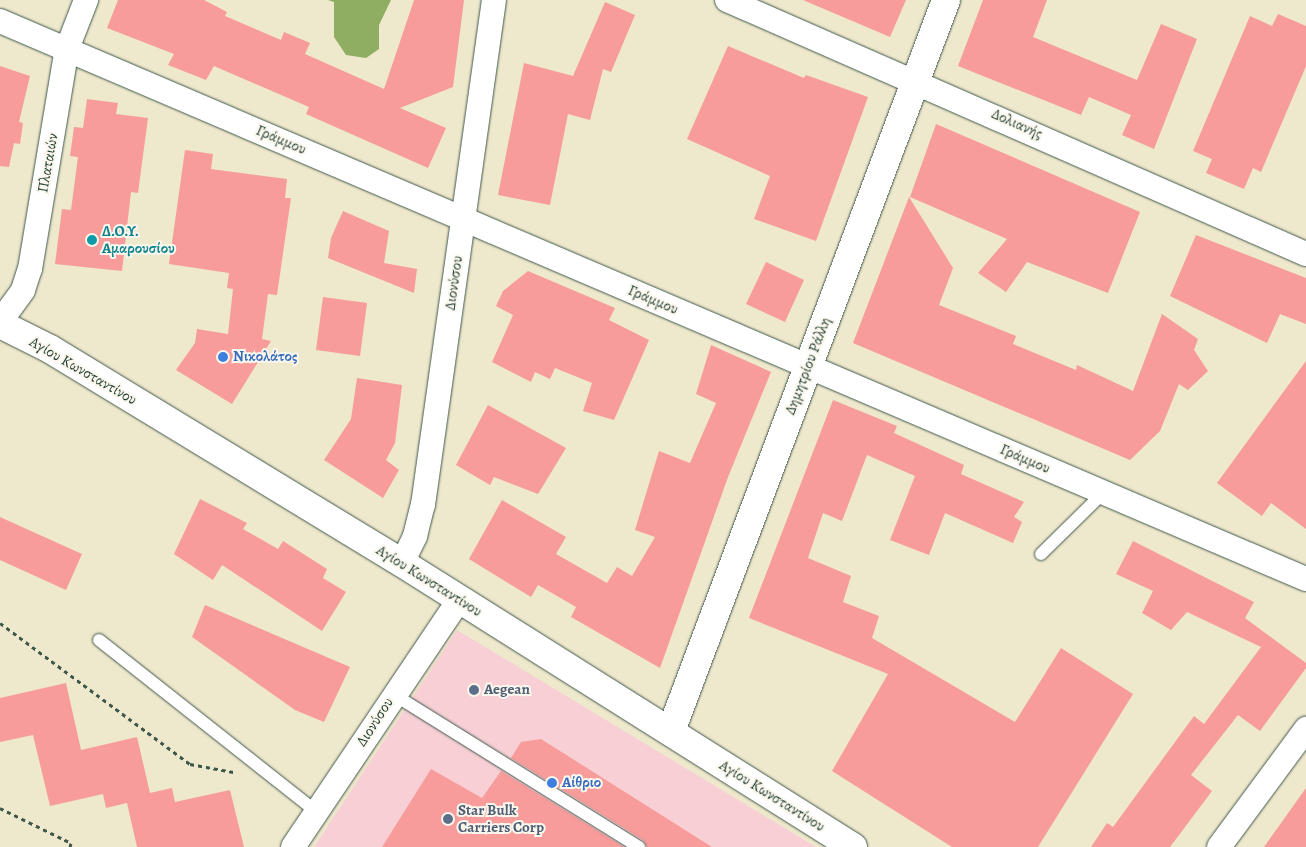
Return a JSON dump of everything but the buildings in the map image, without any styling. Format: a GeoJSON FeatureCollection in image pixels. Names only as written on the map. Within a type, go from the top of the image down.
{"type":"FeatureCollection","features":[{"type":"Feature","properties":{"kind":"street","name":"Πλαταιών"},"geometry":{"type":"LineString","coordinates":[[0,323],[23,290],[30,269],[67,49],[86,0]]}},
{"type":"Feature","properties":{"kind":"street","name":"Διονύσου"},"geometry":{"type":"LineString","coordinates":[[402,563],[420,519],[494,0]]}},
{"type":"Feature","properties":{"kind":"street","name":"Δολιανής"},"geometry":{"type":"LineString","coordinates":[[727,0],[916,80],[1306,254]]}},
{"type":"Feature","properties":{"kind":"street","name":"Δημητρίου Ράλλη"},"geometry":{"type":"LineString","coordinates":[[671,731],[946,0]]}},
{"type":"Feature","properties":{"kind":"street","name":"Γράμμου"},"geometry":{"type":"LineString","coordinates":[[0,21],[1306,579]]}},
{"type":"Feature","properties":{"kind":"street","name":"Αγίου Κωνσταντίνου"},"geometry":{"type":"LineString","coordinates":[[0,323],[50,349],[402,563],[853,847]]}},
{"type":"Feature","properties":{"kind":"street","name":"Διονύσου"},"geometry":{"type":"LineString","coordinates":[[293,847],[393,694],[459,600]]}},
{"type":"Feature","properties":{"kind":"street"},"geometry":{"type":"LineString","coordinates":[[1219,847],[1306,729]]}},
{"type":"Feature","properties":{"kind":"lane"},"geometry":{"type":"LineString","coordinates":[[1041,554],[1104,492]]}},
{"type":"Feature","properties":{"kind":"lane"},"geometry":{"type":"LineString","coordinates":[[99,640],[317,812]]}},
{"type":"Feature","properties":{"kind":"lane"},"geometry":{"type":"LineString","coordinates":[[393,694],[639,847]]}},
{"type":"Feature","properties":{"kind":"path"},"geometry":{"type":"LineString","coordinates":[[0,622],[190,764],[233,772],[244,754]]}},
{"type":"Feature","properties":{"kind":"path"},"geometry":{"type":"LineString","coordinates":[[0,808],[71,843],[70,847]]}},
{"type":"Feature","properties":{"kind":"shaded area"},"geometry":{"type":"Polygon","coordinates":[[[457,630],[816,847],[314,847],[457,630]]]}},
{"type":"Feature","properties":{"kind":"green space"},"geometry":{"type":"Polygon","coordinates":[[[328,0],[391,0],[379,25],[379,49],[366,58],[346,55],[334,37],[334,2],[328,0]]]}},
{"type":"Feature","properties":{"kind":"place","name":"Δ.Ο.Υ. Αμαρουσίου"},"geometry":{"type":"Point","coordinates":[92,240]}},
{"type":"Feature","properties":{"kind":"place","name":"Νικολάτος"},"geometry":{"type":"Point","coordinates":[223,357]}},
{"type":"Feature","properties":{"kind":"place","name":"Aegean"},"geometry":{"type":"Point","coordinates":[474,690]}},
{"type":"Feature","properties":{"kind":"place","name":"Αίθριο"},"geometry":{"type":"Point","coordinates":[552,783]}},
{"type":"Feature","properties":{"kind":"place","name":"Star Bulk Carriers Corp"},"geometry":{"type":"Point","coordinates":[448,819]}}]}
